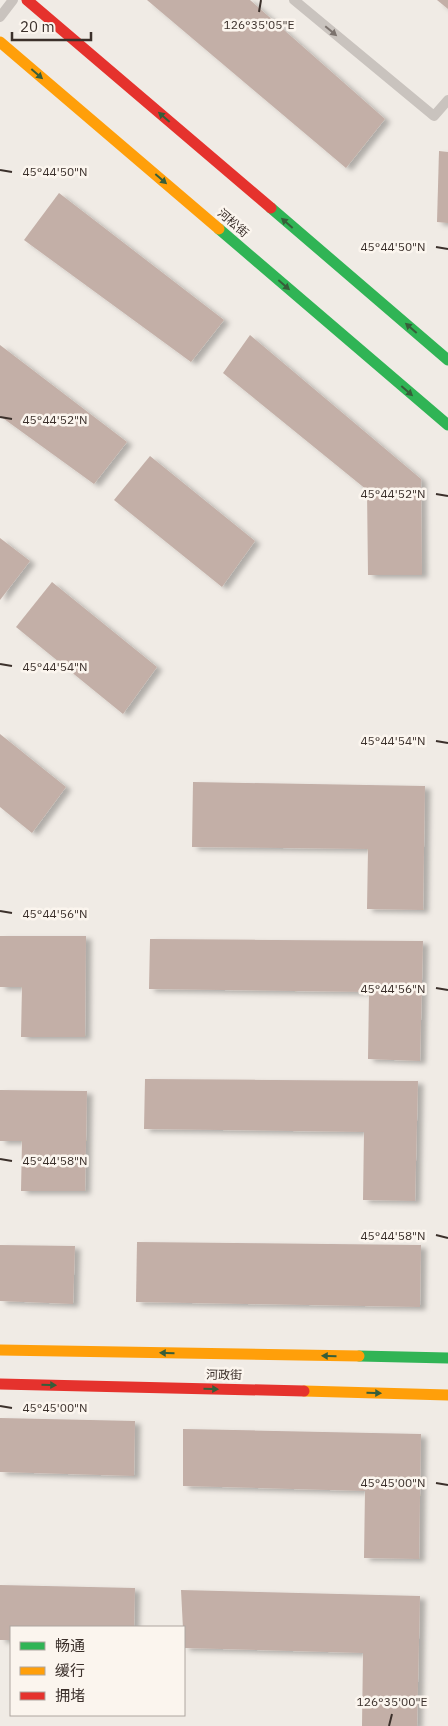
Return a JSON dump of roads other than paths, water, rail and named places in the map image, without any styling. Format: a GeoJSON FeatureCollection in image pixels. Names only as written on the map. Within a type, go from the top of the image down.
{"type":"FeatureCollection","features":[{"type":"Feature","properties":{"kind":"main road"},"geometry":{"type":"LineString","coordinates":[[27,0],[448,360]]}},
{"type":"Feature","properties":{"kind":"main road","name":"河松街"},"geometry":{"type":"LineString","coordinates":[[0,42],[448,425]]}},
{"type":"Feature","properties":{"kind":"main road","name":"河政街"},"geometry":{"type":"LineString","coordinates":[[0,1350],[448,1358]]}},
{"type":"Feature","properties":{"kind":"main road","name":"河政街"},"geometry":{"type":"LineString","coordinates":[[0,1384],[448,1394]]}},
{"type":"Feature","properties":{"kind":"lane"},"geometry":{"type":"LineString","coordinates":[[0,17],[13,0]]}},
{"type":"Feature","properties":{"kind":"lane"},"geometry":{"type":"LineString","coordinates":[[294,0],[434,116],[448,100]]}}]}
